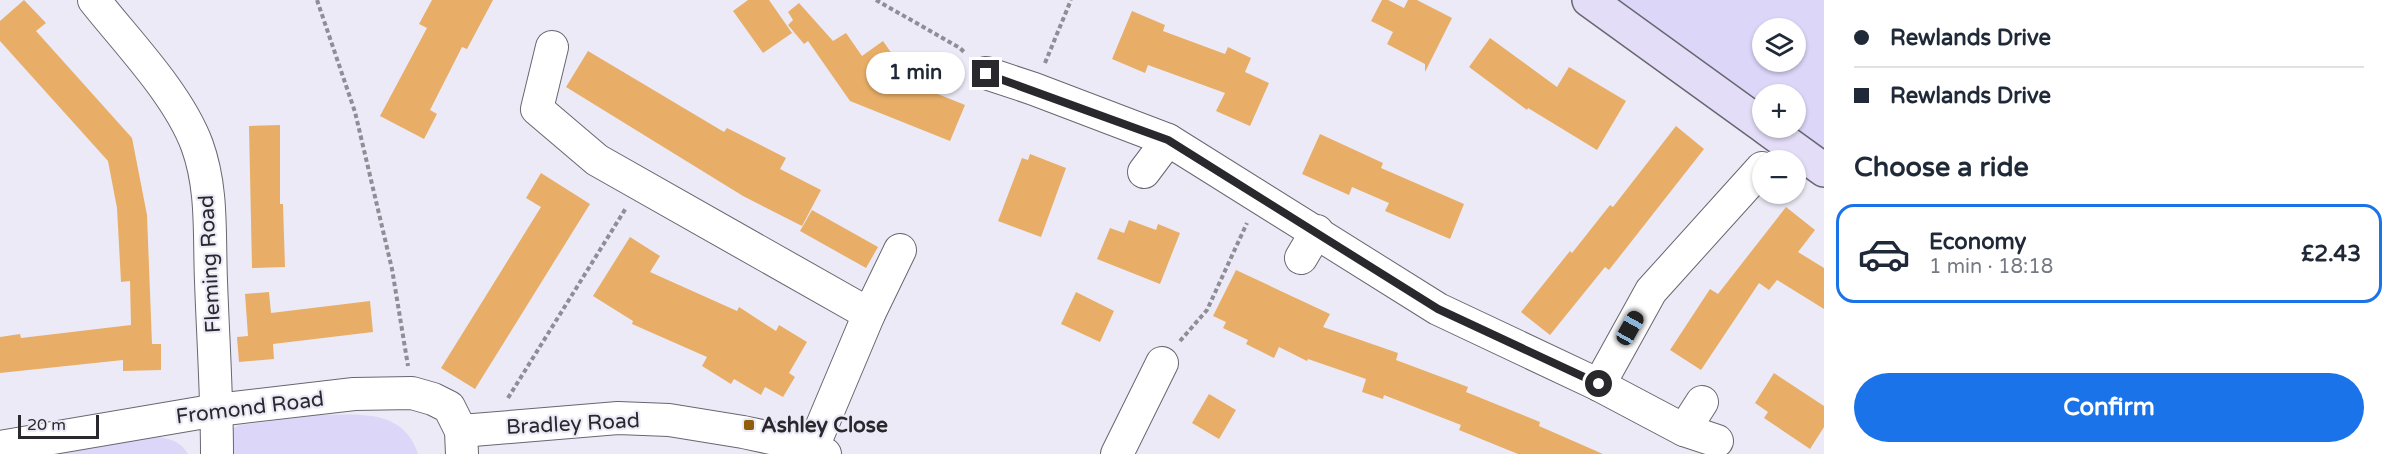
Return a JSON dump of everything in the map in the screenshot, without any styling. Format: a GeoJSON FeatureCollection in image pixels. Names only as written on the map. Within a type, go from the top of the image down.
{"type":"FeatureCollection","features":[{"type":"Feature","properties":{"kind":"street","name":"Fleming Road"},"geometry":{"type":"LineString","coordinates":[[94,0],[178,107],[197,145],[209,194],[217,454]]}},
{"type":"Feature","properties":{"kind":"street"},"geometry":{"type":"LineString","coordinates":[[1589,0],[1771,139],[1824,170]]}},
{"type":"Feature","properties":{"kind":"street"},"geometry":{"type":"LineString","coordinates":[[552,47],[537,109],[597,160],[869,314]]}},
{"type":"Feature","properties":{"kind":"street"},"geometry":{"type":"LineString","coordinates":[[986,74],[1034,89],[1168,140],[1317,231],[1438,309],[1599,384],[1684,430],[1717,441]]}},
{"type":"Feature","properties":{"kind":"street"},"geometry":{"type":"LineString","coordinates":[[1144,172],[1168,140]]}},
{"type":"Feature","properties":{"kind":"street"},"geometry":{"type":"LineString","coordinates":[[1599,384],[1651,291],[1752,179]]}},
{"type":"Feature","properties":{"kind":"street"},"geometry":{"type":"LineString","coordinates":[[1301,258],[1317,231]]}},
{"type":"Feature","properties":{"kind":"street"},"geometry":{"type":"LineString","coordinates":[[819,451],[869,314],[900,249]]}},
{"type":"Feature","properties":{"kind":"street"},"geometry":{"type":"LineString","coordinates":[[1117,454],[1162,363]]}},
{"type":"Feature","properties":{"kind":"street","name":"Fromond Road"},"geometry":{"type":"LineString","coordinates":[[0,447],[217,410],[354,394],[412,393],[433,399],[449,407],[470,438]]}},
{"type":"Feature","properties":{"kind":"street"},"geometry":{"type":"LineString","coordinates":[[1684,430],[1702,402]]}},
{"type":"Feature","properties":{"kind":"street","name":"Bradley Road"},"geometry":{"type":"LineString","coordinates":[[470,438],[618,418],[669,420],[743,432],[819,451]]}},
{"type":"Feature","properties":{"kind":"path"},"geometry":{"type":"LineString","coordinates":[[317,0],[355,112],[392,269],[412,393]]}},
{"type":"Feature","properties":{"kind":"path"},"geometry":{"type":"LineString","coordinates":[[876,0],[960,48],[986,74]]}},
{"type":"Feature","properties":{"kind":"path"},"geometry":{"type":"LineString","coordinates":[[1034,89],[1071,0]]}},
{"type":"Feature","properties":{"kind":"path"},"geometry":{"type":"LineString","coordinates":[[470,438],[641,185]]}},
{"type":"Feature","properties":{"kind":"path"},"geometry":{"type":"LineString","coordinates":[[1162,363],[1207,310],[1259,195]]}},
{"type":"Feature","properties":{"kind":"shaded area"},"geometry":{"type":"Polygon","coordinates":[[[1589,0],[1824,0],[1824,167],[1806,155],[1806,150],[1799,150],[1781,138],[1806,138],[1806,84],[1752,84],[1752,118],[1589,0]]]}},
{"type":"Feature","properties":{"kind":"shaded area"},"geometry":{"type":"Polygon","coordinates":[[[317,415],[362,415],[390,421],[401,428],[411,439],[418,454],[226,454],[231,429],[240,425],[317,415]]]}},
{"type":"Feature","properties":{"kind":"shaded area"},"geometry":{"type":"Polygon","coordinates":[[[158,437],[175,442],[188,454],[43,454],[158,437]]]}},
{"type":"Feature","properties":{"kind":"building"},"geometry":{"type":"Polygon","coordinates":[[[24,0],[46,23],[36,31],[132,138],[147,215],[152,344],[161,344],[161,370],[123,371],[123,360],[0,373],[0,337],[20,334],[21,338],[131,325],[130,281],[121,282],[117,208],[108,161],[0,41],[0,21],[24,0]]]}},
{"type":"Feature","properties":{"kind":"building"},"geometry":{"type":"Polygon","coordinates":[[[432,0],[493,0],[467,49],[462,47],[430,110],[437,114],[424,139],[380,116],[427,28],[419,24],[432,0]]]}},
{"type":"Feature","properties":{"kind":"building"},"geometry":{"type":"Polygon","coordinates":[[[748,0],[769,0],[792,33],[763,53],[733,11],[748,0]]]}},
{"type":"Feature","properties":{"kind":"building"},"geometry":{"type":"Polygon","coordinates":[[[1382,0],[1388,0],[1404,8],[1408,0],[1417,0],[1452,18],[1425,72],[1425,64],[1387,44],[1393,32],[1371,21],[1382,0]]]}},
{"type":"Feature","properties":{"kind":"building"},"geometry":{"type":"Polygon","coordinates":[[[799,3],[833,41],[846,33],[862,56],[883,41],[913,84],[965,105],[950,141],[850,101],[808,41],[804,44],[788,25],[793,20],[788,12],[799,3]]]}},
{"type":"Feature","properties":{"kind":"building"},"geometry":{"type":"Polygon","coordinates":[[[1132,11],[1165,25],[1163,31],[1225,54],[1228,47],[1251,58],[1245,72],[1269,83],[1250,126],[1216,111],[1225,93],[1148,65],[1145,73],[1112,59],[1132,11]]]}},
{"type":"Feature","properties":{"kind":"building"},"geometry":{"type":"Polygon","coordinates":[[[1490,38],[1557,87],[1569,67],[1626,101],[1597,150],[1528,108],[1527,110],[1469,67],[1490,38]]]}},
{"type":"Feature","properties":{"kind":"building"},"geometry":{"type":"Polygon","coordinates":[[[588,51],[724,132],[727,128],[786,158],[780,169],[821,190],[802,226],[743,196],[566,87],[588,51]]]}},
{"type":"Feature","properties":{"kind":"building"},"geometry":{"type":"Polygon","coordinates":[[[280,125],[280,204],[283,204],[285,267],[252,268],[249,126],[280,125]]]}},
{"type":"Feature","properties":{"kind":"building"},"geometry":{"type":"Polygon","coordinates":[[[1676,126],[1704,149],[1609,270],[1605,267],[1550,335],[1521,312],[1610,205],[1613,207],[1676,126]]]}},
{"type":"Feature","properties":{"kind":"building"},"geometry":{"type":"Polygon","coordinates":[[[1320,134],[1383,163],[1381,168],[1464,204],[1450,239],[1385,211],[1389,203],[1352,187],[1349,195],[1302,174],[1320,134]]]}},
{"type":"Feature","properties":{"kind":"building"},"geometry":{"type":"Polygon","coordinates":[[[1030,154],[1066,168],[1041,237],[998,221],[1022,158],[1028,160],[1030,154]]]}},
{"type":"Feature","properties":{"kind":"building"},"geometry":{"type":"Polygon","coordinates":[[[541,173],[590,204],[475,389],[441,368],[541,207],[526,198],[541,173]]]}},
{"type":"Feature","properties":{"kind":"building"},"geometry":{"type":"Polygon","coordinates":[[[1786,207],[1815,230],[1798,252],[1824,268],[1824,309],[1777,280],[1769,290],[1759,283],[1701,370],[1670,350],[1710,289],[1718,294],[1786,207]]]}},
{"type":"Feature","properties":{"kind":"building"},"geometry":{"type":"Polygon","coordinates":[[[812,210],[878,247],[866,268],[800,231],[812,210]]]}},
{"type":"Feature","properties":{"kind":"building"},"geometry":{"type":"Polygon","coordinates":[[[1129,220],[1156,230],[1158,224],[1180,233],[1160,284],[1097,259],[1110,228],[1124,233],[1129,220]]]}},
{"type":"Feature","properties":{"kind":"building"},"geometry":{"type":"Polygon","coordinates":[[[630,237],[660,256],[650,272],[737,311],[739,307],[776,331],[779,325],[807,342],[789,373],[795,377],[783,397],[765,387],[761,395],[734,379],[731,384],[702,366],[707,357],[632,324],[633,321],[593,296],[630,237]]]}},
{"type":"Feature","properties":{"kind":"building"},"geometry":{"type":"Polygon","coordinates":[[[1236,270],[1330,314],[1323,327],[1398,353],[1396,360],[1468,387],[1466,392],[1540,422],[1539,426],[1603,454],[1518,454],[1459,430],[1461,425],[1384,395],[1383,399],[1362,392],[1366,379],[1308,359],[1307,361],[1279,347],[1274,358],[1246,344],[1248,340],[1223,328],[1226,322],[1213,316],[1236,270]]]}},
{"type":"Feature","properties":{"kind":"building"},"geometry":{"type":"Polygon","coordinates":[[[269,292],[271,313],[370,301],[373,332],[273,344],[274,359],[239,362],[237,337],[248,336],[245,294],[269,292]]]}},
{"type":"Feature","properties":{"kind":"building"},"geometry":{"type":"Polygon","coordinates":[[[1076,292],[1114,311],[1100,342],[1061,324],[1076,292]]]}},
{"type":"Feature","properties":{"kind":"building"},"geometry":{"type":"Polygon","coordinates":[[[1774,373],[1824,406],[1824,427],[1810,449],[1764,418],[1768,412],[1755,403],[1774,373]]]}},
{"type":"Feature","properties":{"kind":"building"},"geometry":{"type":"Polygon","coordinates":[[[1209,394],[1236,410],[1219,439],[1192,423],[1209,394]]]}},
{"type":"Feature","properties":{"kind":"place","name":"Ashley Close"},"geometry":{"type":"Point","coordinates":[749,425]}},
{"type":"Feature","properties":{"kind":"route"},"geometry":{"type":"LineString","coordinates":[[986,74],[1034,89],[1168,140],[1298,219],[1438,309],[1599,384]]}}]}
